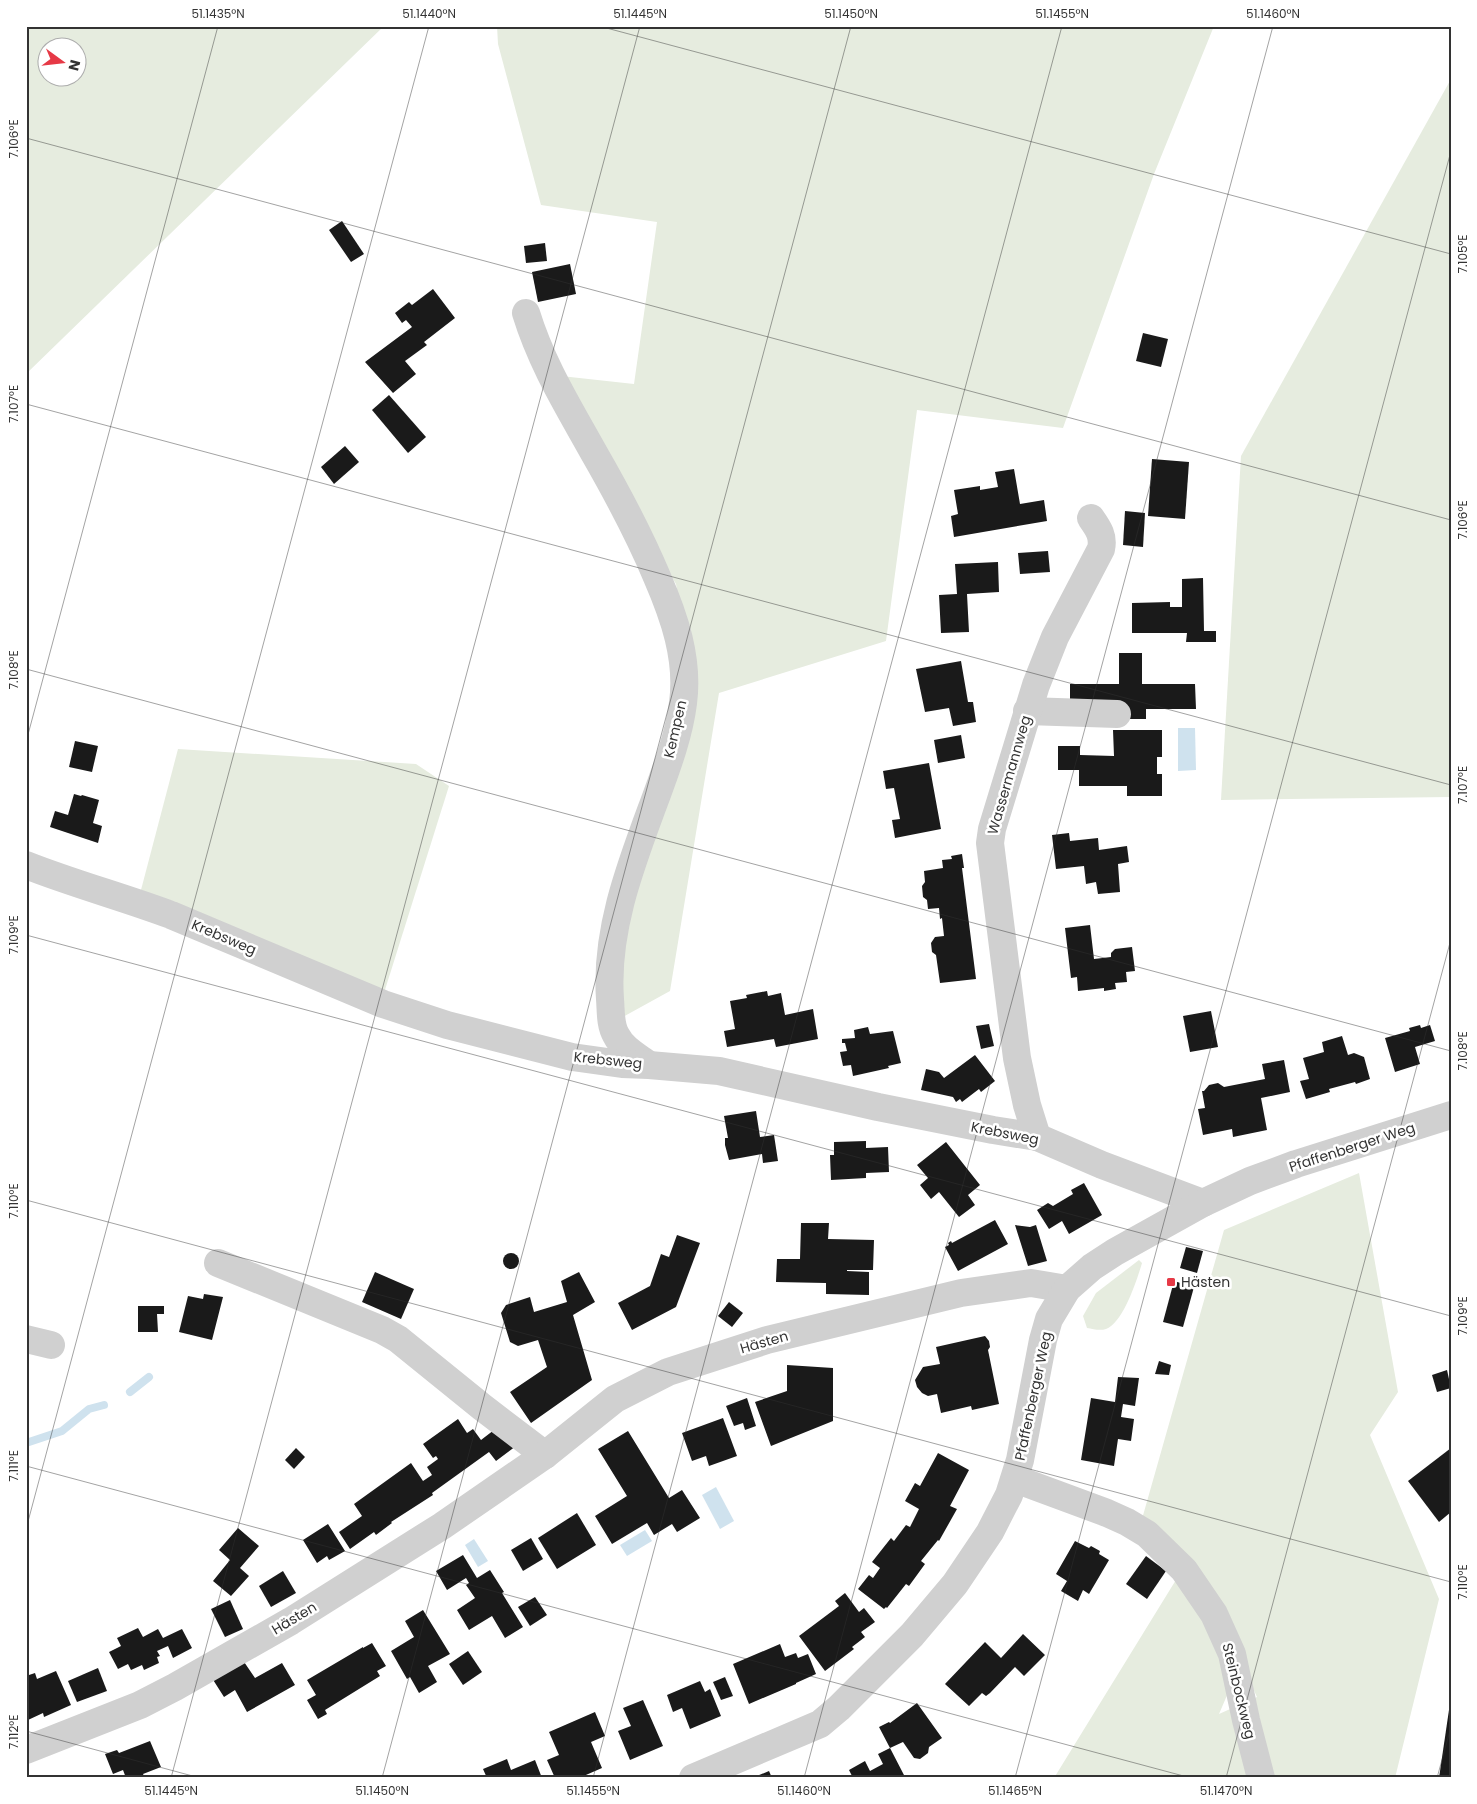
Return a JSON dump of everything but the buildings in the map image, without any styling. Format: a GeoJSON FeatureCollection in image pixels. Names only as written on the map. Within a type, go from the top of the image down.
{"type":"FeatureCollection","features":[{"type":"Feature","properties":{"kind":"street","name":"Kempen"},"geometry":{"type":"LineString","coordinates":[[526,314],[535,343],[554,382],[596,456],[646,552],[671,611],[680,645],[683,666],[683,702],[675,740],[628,877],[613,937],[610,964],[610,999],[615,1034],[626,1048],[649,1064]]}},
{"type":"Feature","properties":{"kind":"street","name":"Wassermannweg"},"geometry":{"type":"LineString","coordinates":[[1037,1137],[1027,1105],[1017,1058],[990,843],[992,829],[1036,684],[1055,637],[1101,549],[1103,540],[1099,530],[1090,518]]}},
{"type":"Feature","properties":{"kind":"street"},"geometry":{"type":"LineString","coordinates":[[1027,711],[1116,714]]}},
{"type":"Feature","properties":{"kind":"street","name":"Krebsweg"},"geometry":{"type":"LineString","coordinates":[[26,866],[172,915],[339,986],[414,1015],[504,1041],[572,1057],[622,1064],[649,1064],[719,1071],[878,1107],[1037,1137],[1102,1165],[1203,1203]]}},
{"type":"Feature","properties":{"kind":"street","name":"Pfaffenberger Weg"},"geometry":{"type":"LineString","coordinates":[[693,1778],[820,1724],[839,1708],[912,1635],[959,1578],[999,1516],[1015,1479],[1049,1318],[1067,1289],[1092,1267],[1115,1252],[1203,1203],[1250,1181],[1296,1164],[1451,1116]]}},
{"type":"Feature","properties":{"kind":"street"},"geometry":{"type":"LineString","coordinates":[[218,1263],[382,1330],[398,1339],[545,1455]]}},
{"type":"Feature","properties":{"kind":"street","name":"Hästen"},"geometry":{"type":"LineString","coordinates":[[26,1750],[140,1705],[291,1621],[442,1526],[545,1455],[615,1399],[668,1372],[767,1340],[961,1293],[1031,1283],[1067,1289]]}},
{"type":"Feature","properties":{"kind":"street","name":"Steinbockweg"},"geometry":{"type":"LineString","coordinates":[[1015,1479],[1127,1522],[1147,1534],[1184,1570],[1214,1614],[1232,1654],[1261,1778]]}},
{"type":"Feature","properties":{"kind":"shaded area"},"geometry":{"type":"Polygon","coordinates":[[[26,26],[384,26],[26,374],[26,26]]]}},
{"type":"Feature","properties":{"kind":"shaded area"},"geometry":{"type":"Polygon","coordinates":[[[497,26],[1214,26],[1154,174],[1063,428],[917,410],[886,641],[719,693],[670,991],[621,1018],[624,915],[692,675],[676,584],[636,519],[561,376],[634,384],[657,222],[541,205],[498,44],[497,26]]]}},
{"type":"Feature","properties":{"kind":"shaded area"},"geometry":{"type":"Polygon","coordinates":[[[1451,79],[1451,797],[1221,800],[1241,456],[1451,79]]]}},
{"type":"Feature","properties":{"kind":"shaded area"},"geometry":{"type":"Polygon","coordinates":[[[178,749],[416,764],[449,786],[384,993],[141,890],[178,749]]]}},
{"type":"Feature","properties":{"kind":"shaded area"},"geometry":{"type":"Polygon","coordinates":[[[1359,1173],[1398,1392],[1370,1435],[1439,1599],[1395,1778],[1054,1778],[1179,1575],[1213,1631],[1231,1686],[1219,1714],[1257,1697],[1199,1573],[1142,1519],[1224,1230],[1359,1173]]]}},
{"type":"Feature","properties":{"kind":"shaded area"},"geometry":{"type":"Polygon","coordinates":[[[1139,1260],[1142,1263],[1137,1280],[1118,1319],[1106,1329],[1087,1328],[1083,1316],[1096,1293],[1139,1260]]]}},
{"type":"Feature","properties":{"kind":"water"},"geometry":{"type":"Polygon","coordinates":[[[1178,728],[1195,728],[1196,770],[1178,771],[1178,728]]]}},
{"type":"Feature","properties":{"kind":"water"},"geometry":{"type":"Polygon","coordinates":[[[716,1487],[734,1521],[720,1529],[702,1495],[716,1487]]]}},
{"type":"Feature","properties":{"kind":"water"},"geometry":{"type":"Polygon","coordinates":[[[645,1530],[652,1541],[627,1556],[620,1545],[645,1530]]]}},
{"type":"Feature","properties":{"kind":"water"},"geometry":{"type":"Polygon","coordinates":[[[474,1539],[488,1561],[478,1567],[465,1545],[474,1539]]]}},
{"type":"Feature","properties":{"kind":"waterway"},"geometry":{"type":"LineString","coordinates":[[130,1392],[149,1377]]}},
{"type":"Feature","properties":{"kind":"waterway"},"geometry":{"type":"LineString","coordinates":[[26,1443],[62,1431],[89,1409],[104,1405]]}},
{"type":"Feature","properties":{"kind":"place","name":"Hästen"},"geometry":{"type":"Point","coordinates":[1171,1282]}}]}
